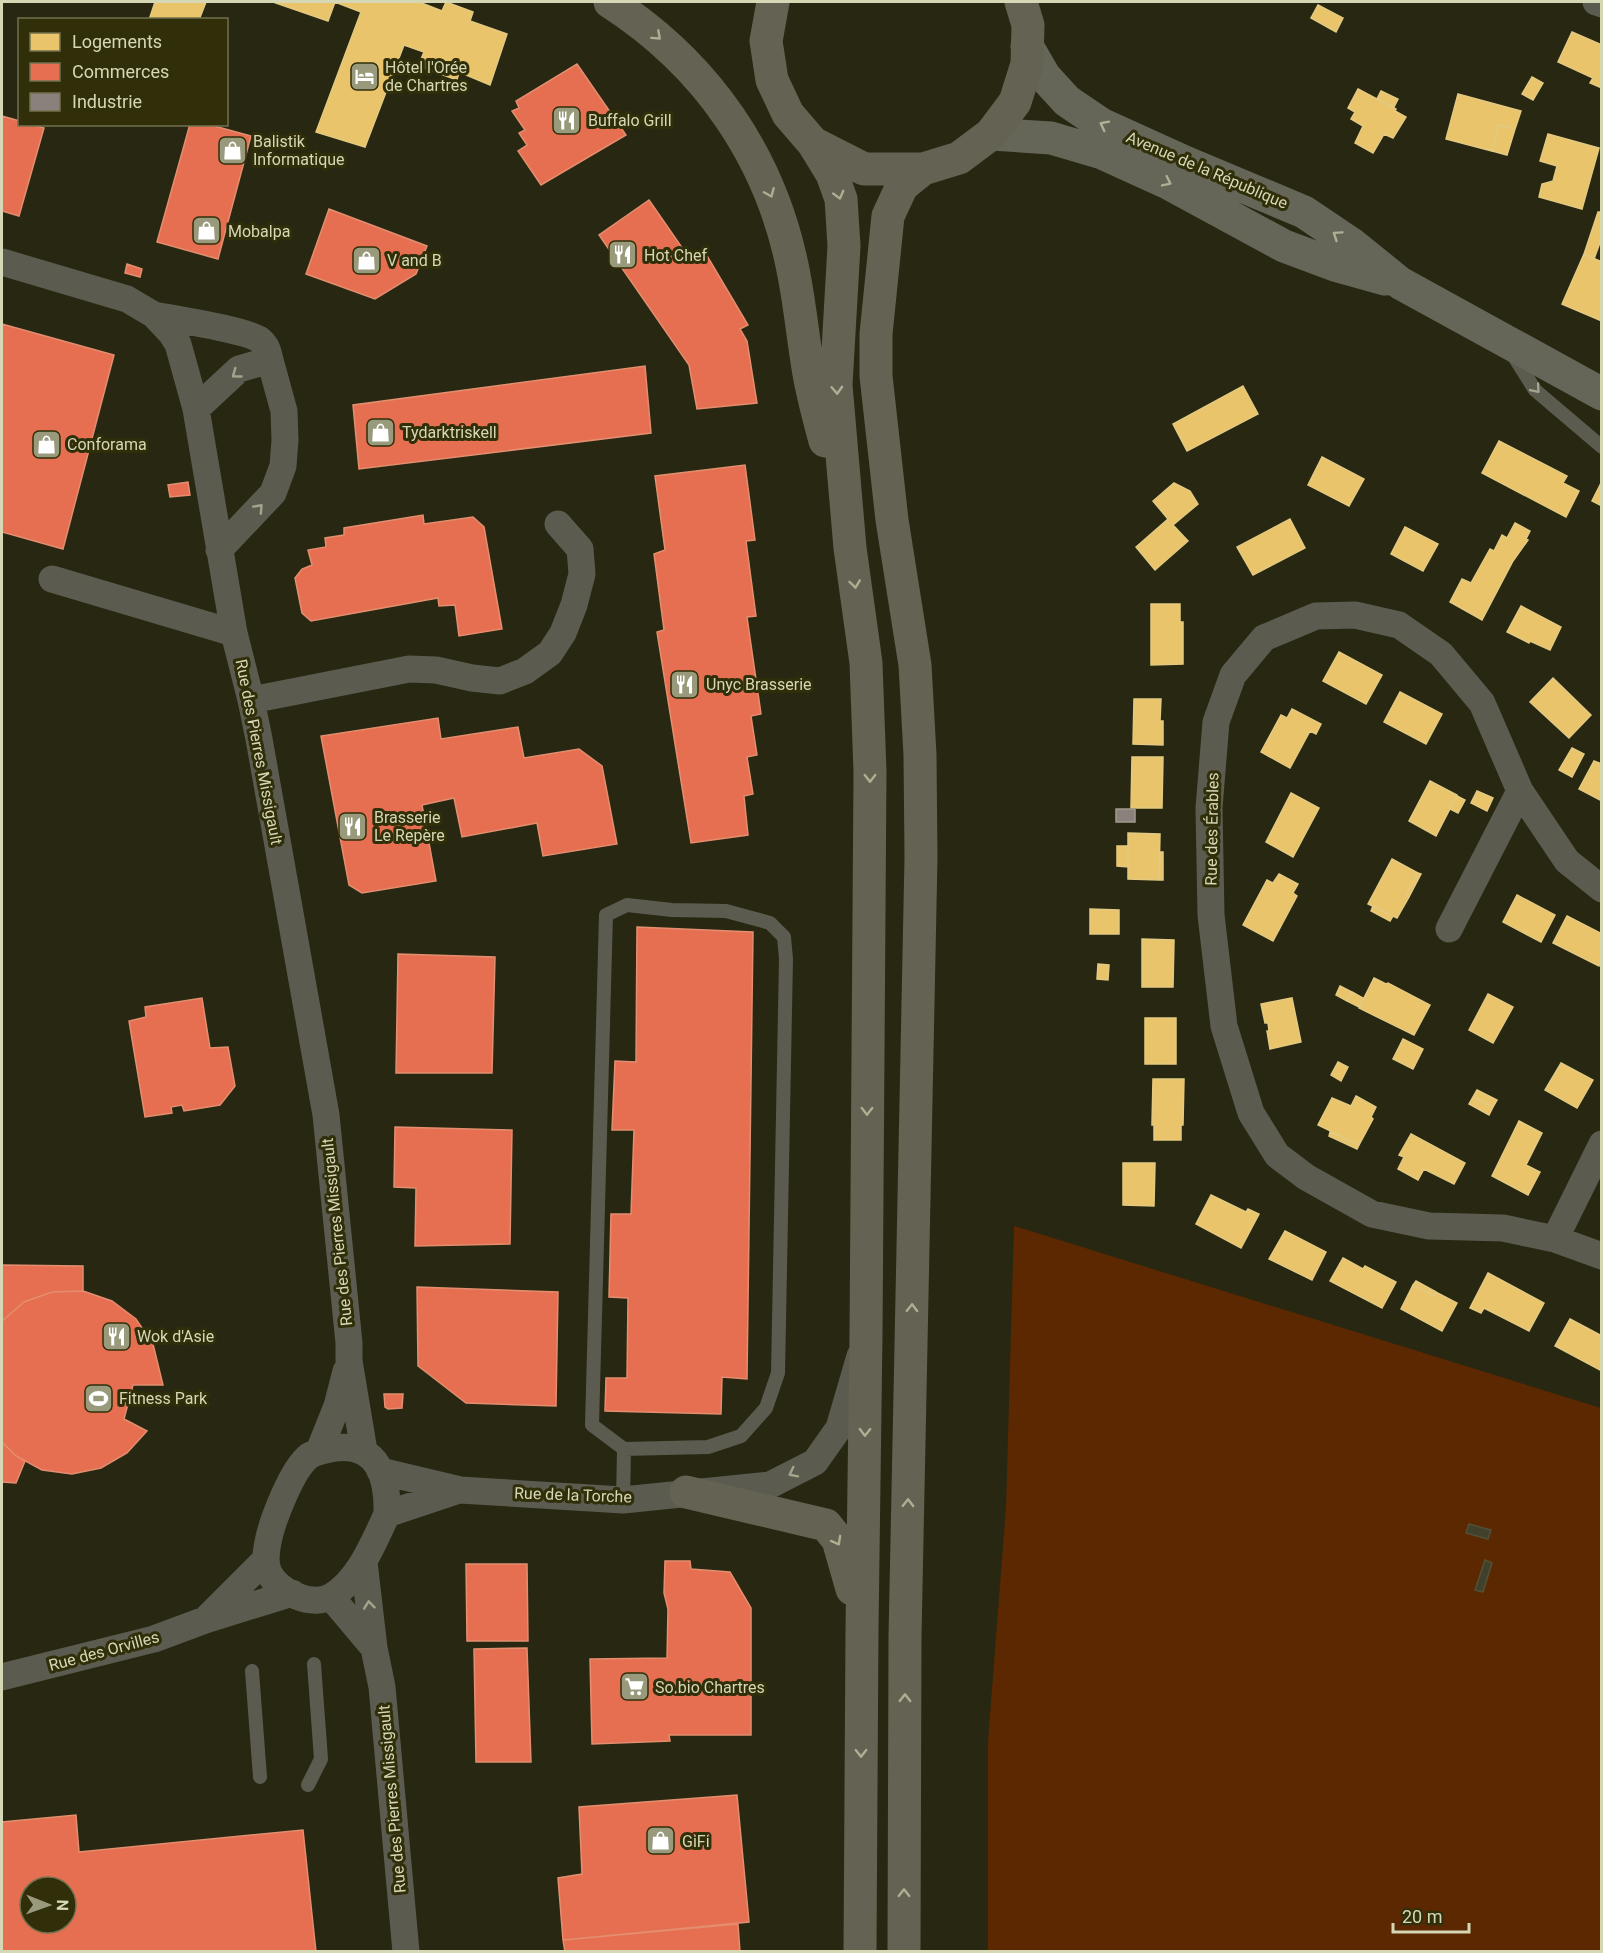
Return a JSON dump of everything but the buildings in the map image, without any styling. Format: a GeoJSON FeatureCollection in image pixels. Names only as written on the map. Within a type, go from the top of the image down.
{"type":"FeatureCollection","features":[{"type":"Feature","properties":{"kind":"main road"},"geometry":{"type":"LineString","coordinates":[[610,2],[650,29],[680,56],[732,120],[755,158],[776,208],[793,269],[809,375],[850,548]]}},
{"type":"Feature","properties":{"kind":"main road"},"geometry":{"type":"LineString","coordinates":[[745,2],[754,12],[766,41],[772,80],[788,114],[813,143],[832,174],[841,199],[844,223],[836,385],[850,548],[866,663],[870,772],[860,1952]]}},
{"type":"Feature","properties":{"kind":"main road"},"geometry":{"type":"LineString","coordinates":[[766,41],[773,2]]}},
{"type":"Feature","properties":{"kind":"main road"},"geometry":{"type":"LineString","coordinates":[[813,143],[864,169],[922,169],[959,158],[991,135],[1015,102],[1027,64],[1028,25],[1021,2]]}},
{"type":"Feature","properties":{"kind":"main road","name":"Avenue de la République"},"geometry":{"type":"LineString","coordinates":[[1028,46],[1045,77],[1066,101],[1101,124],[1304,212],[1353,245],[1400,283],[1602,394]]}},
{"type":"Feature","properties":{"kind":"main road","name":"Avenue de la République"},"geometry":{"type":"LineString","coordinates":[[991,135],[1051,138],[1102,153],[1168,183],[1284,246],[1335,265],[1400,283]]}},
{"type":"Feature","properties":{"kind":"main road"},"geometry":{"type":"LineString","coordinates":[[904,1952],[905,1637],[921,869],[920,755],[915,665],[892,520],[881,430],[876,376],[876,334],[888,216],[902,186],[922,169]]}},
{"type":"Feature","properties":{"kind":"main road"},"geometry":{"type":"LineString","coordinates":[[686,1492],[826,1525],[838,1540],[862,1630]]}},
{"type":"Feature","properties":{"kind":"street"},"geometry":{"type":"LineString","coordinates":[[1596,2],[1602,4]]}},
{"type":"Feature","properties":{"kind":"street","name":"Rue des Pierres Missigault"},"geometry":{"type":"LineString","coordinates":[[2,262],[127,299],[154,315],[178,344],[196,409],[234,633],[251,700],[326,1115],[349,1361],[372,1461]]}},
{"type":"Feature","properties":{"kind":"street"},"geometry":{"type":"LineString","coordinates":[[154,315],[234,331],[258,338],[268,348],[284,411],[283,466],[273,493],[219,550]]}},
{"type":"Feature","properties":{"kind":"street"},"geometry":{"type":"LineString","coordinates":[[196,409],[239,369],[270,360]]}},
{"type":"Feature","properties":{"kind":"street"},"geometry":{"type":"LineString","coordinates":[[251,700],[409,669],[436,670],[500,681],[525,671],[550,653],[563,633],[574,605],[582,574],[580,549],[558,524]]}},
{"type":"Feature","properties":{"kind":"street"},"geometry":{"type":"LineString","coordinates":[[52,579],[234,633]]}},
{"type":"Feature","properties":{"kind":"street","name":"Rue des Érables"},"geometry":{"type":"LineString","coordinates":[[1602,889],[1567,861],[1520,791],[1482,703],[1441,654],[1399,625],[1355,615],[1316,616],[1264,638],[1233,675],[1216,722],[1209,808],[1211,915],[1224,1026],[1251,1113],[1277,1155],[1306,1178],[1372,1214],[1429,1226],[1503,1228],[1555,1239],[1602,1256]]}},
{"type":"Feature","properties":{"kind":"street"},"geometry":{"type":"LineString","coordinates":[[1449,929],[1520,791]]}},
{"type":"Feature","properties":{"kind":"street"},"geometry":{"type":"LineString","coordinates":[[1555,1239],[1602,1144]]}},
{"type":"Feature","properties":{"kind":"street","name":"Rue de la Torche"},"geometry":{"type":"LineString","coordinates":[[460,1490],[623,1500],[770,1485],[815,1462],[839,1428],[866,1335]]}},
{"type":"Feature","properties":{"kind":"street","name":"Rue des Pierres Missigault"},"geometry":{"type":"LineString","coordinates":[[319,1451],[337,1406],[349,1361]]}},
{"type":"Feature","properties":{"kind":"street"},"geometry":{"type":"LineString","coordinates":[[372,1461],[385,1481],[388,1498],[387,1515],[364,1562],[352,1577],[330,1597],[308,1600],[277,1584],[269,1572],[266,1560],[268,1541],[273,1523],[292,1480],[309,1456],[319,1451],[342,1447],[372,1461],[460,1490]]}},
{"type":"Feature","properties":{"kind":"street"},"geometry":{"type":"LineString","coordinates":[[387,1515],[460,1490]]}},
{"type":"Feature","properties":{"kind":"street","name":"Rue des Orvilles"},"geometry":{"type":"LineString","coordinates":[[205,1620],[266,1560]]}},
{"type":"Feature","properties":{"kind":"street","name":"Rue des Pierres Missigault"},"geometry":{"type":"LineString","coordinates":[[364,1562],[374,1648],[382,1687],[406,1952]]}},
{"type":"Feature","properties":{"kind":"street","name":"Rue des Orvilles"},"geometry":{"type":"LineString","coordinates":[[2,1677],[154,1639],[205,1620],[292,1593]]}},
{"type":"Feature","properties":{"kind":"street"},"geometry":{"type":"LineString","coordinates":[[330,1597],[374,1648]]}},
{"type":"Feature","properties":{"kind":"lane"},"geometry":{"type":"LineString","coordinates":[[1504,340],[1535,390],[1602,447]]}},
{"type":"Feature","properties":{"kind":"lane"},"geometry":{"type":"LineString","coordinates":[[627,905],[672,910],[726,911],[770,922],[784,937],[786,971],[778,1373],[766,1408],[741,1436],[708,1447],[624,1449],[592,1425],[606,915],[627,905]]}},
{"type":"Feature","properties":{"kind":"lane"},"geometry":{"type":"LineString","coordinates":[[623,1500],[624,1449]]}},
{"type":"Feature","properties":{"kind":"lane"},"geometry":{"type":"LineString","coordinates":[[308,1785],[321,1759],[314,1664]]}},
{"type":"Feature","properties":{"kind":"lane"},"geometry":{"type":"LineString","coordinates":[[252,1671],[260,1777]]}},
{"type":"Feature","properties":{"kind":"shaded area"},"geometry":{"type":"Polygon","coordinates":[[[1014,1226],[1601,1408],[1601,1951],[988,1952],[988,1741],[1006,1507],[1014,1226]]]}},
{"type":"Feature","properties":{"kind":"place","name":"Hôtel l'Orée de Chartres"},"geometry":{"type":"Point","coordinates":[364,76]}},
{"type":"Feature","properties":{"kind":"place","name":"Buffalo Grill"},"geometry":{"type":"Point","coordinates":[567,120]}},
{"type":"Feature","properties":{"kind":"place","name":"Balistik Informatique"},"geometry":{"type":"Point","coordinates":[232,150]}},
{"type":"Feature","properties":{"kind":"place","name":"Mobalpa"},"geometry":{"type":"Point","coordinates":[207,231]}},
{"type":"Feature","properties":{"kind":"place","name":"Hot Chef"},"geometry":{"type":"Point","coordinates":[623,255]}},
{"type":"Feature","properties":{"kind":"place","name":"V and B"},"geometry":{"type":"Point","coordinates":[366,260]}},
{"type":"Feature","properties":{"kind":"place","name":"Tydarktriskell"},"geometry":{"type":"Point","coordinates":[381,432]}},
{"type":"Feature","properties":{"kind":"place","name":"Conforama"},"geometry":{"type":"Point","coordinates":[46,444]}},
{"type":"Feature","properties":{"kind":"place","name":"Unyc Brasserie"},"geometry":{"type":"Point","coordinates":[685,684]}},
{"type":"Feature","properties":{"kind":"place","name":"Brasserie Le Repère"},"geometry":{"type":"Point","coordinates":[353,826]}},
{"type":"Feature","properties":{"kind":"place","name":"Wok d'Asie"},"geometry":{"type":"Point","coordinates":[116,1336]}},
{"type":"Feature","properties":{"kind":"place","name":"Fitness Park"},"geometry":{"type":"Point","coordinates":[98,1398]}},
{"type":"Feature","properties":{"kind":"place","name":"So.bio Chartres"},"geometry":{"type":"Point","coordinates":[634,1687]}},
{"type":"Feature","properties":{"kind":"place","name":"GiFi"},"geometry":{"type":"Point","coordinates":[661,1841]}}]}
